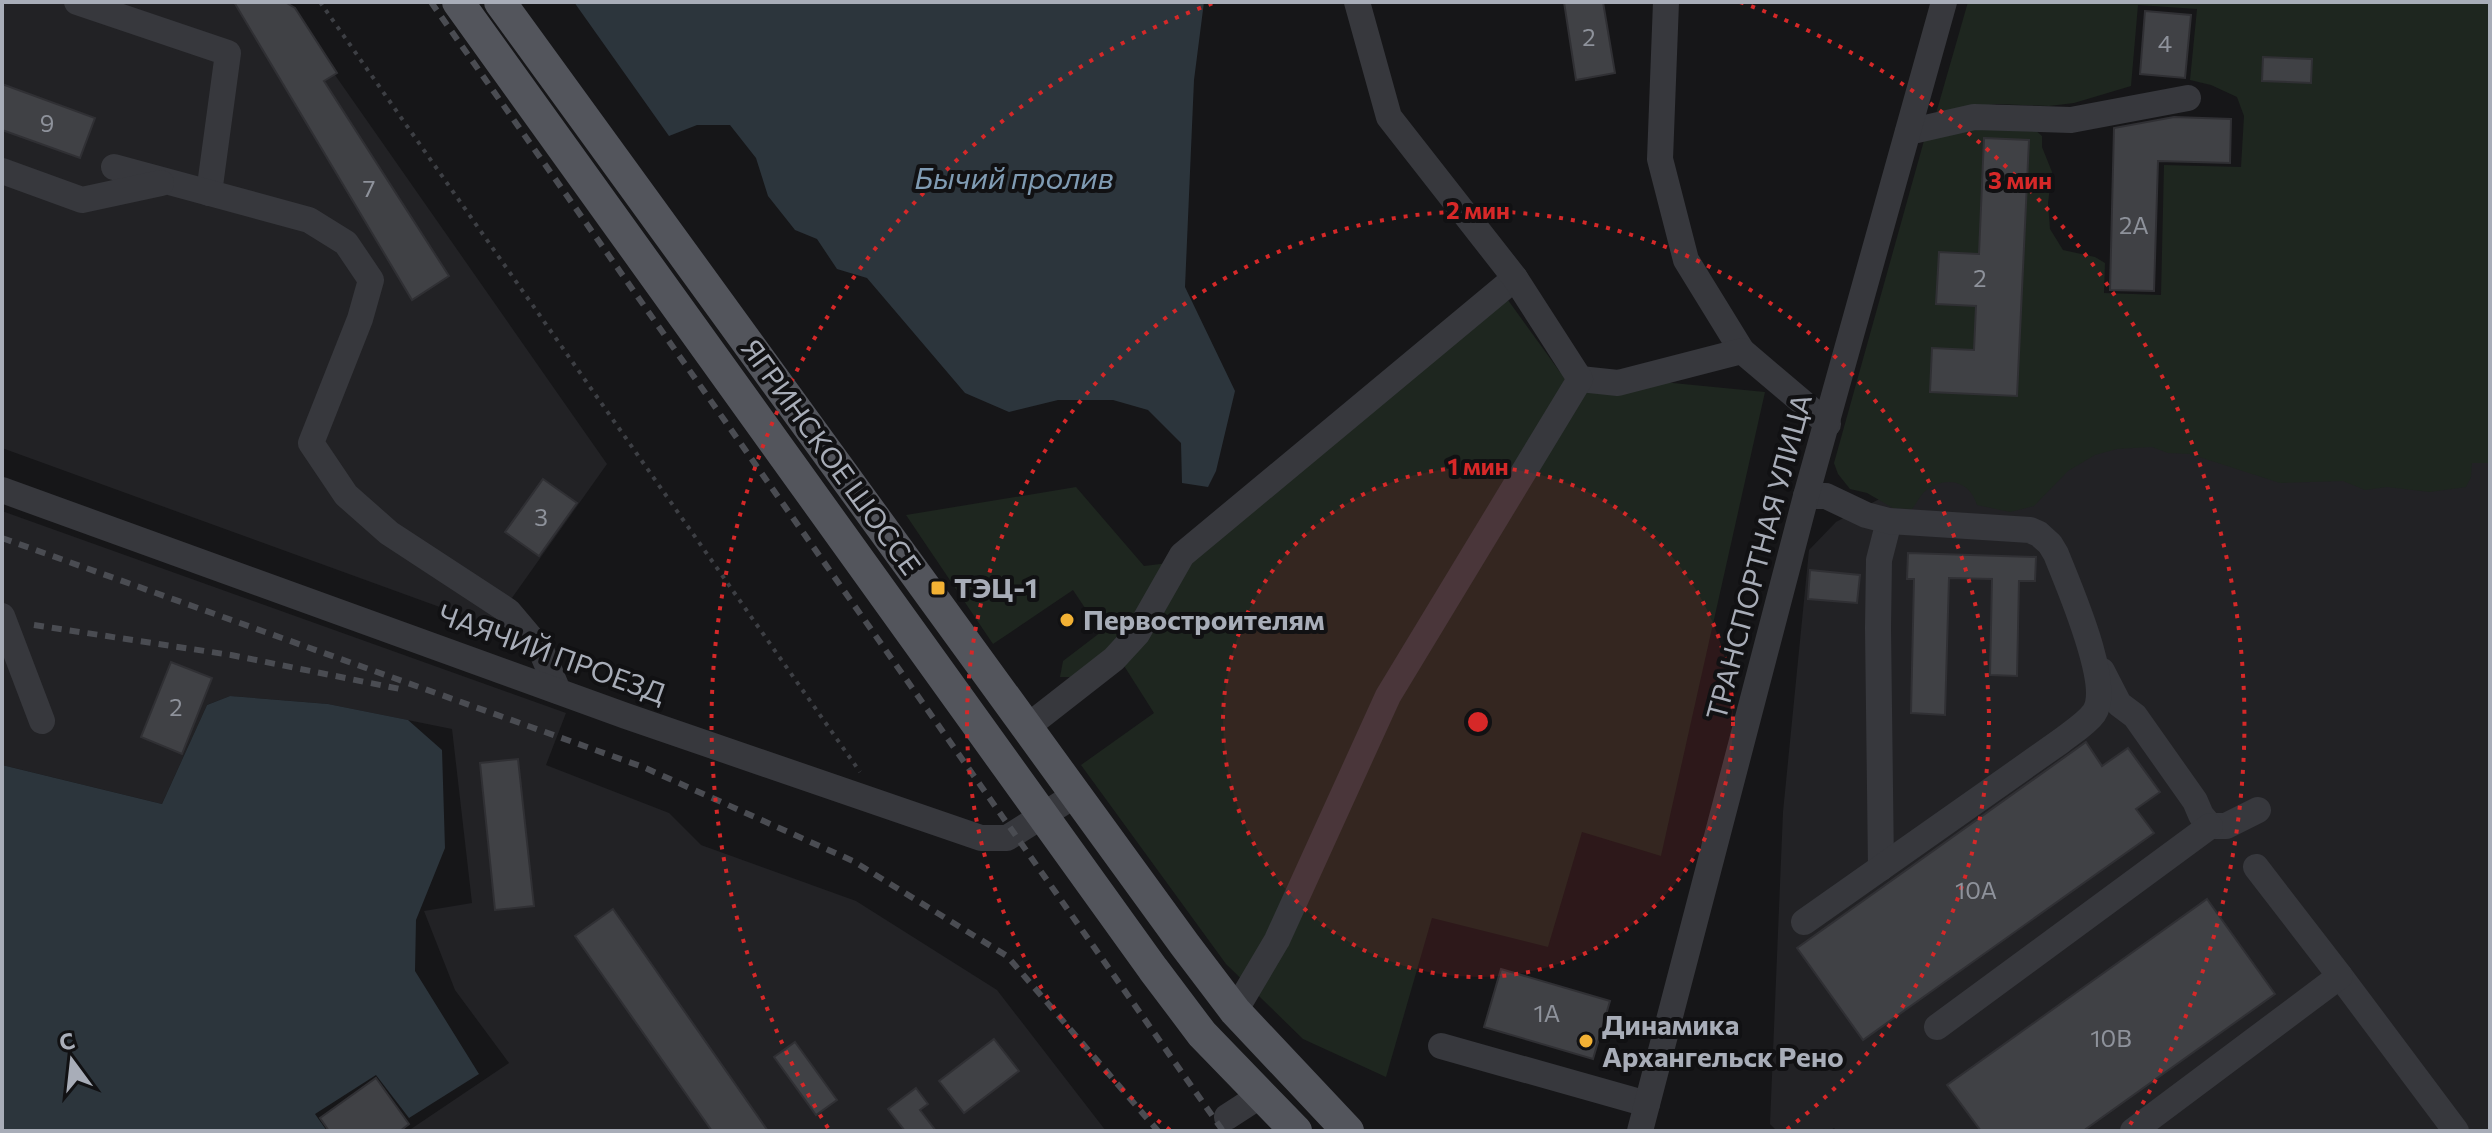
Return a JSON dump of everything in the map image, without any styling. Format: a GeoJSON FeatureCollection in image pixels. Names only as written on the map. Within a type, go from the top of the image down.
{"type":"FeatureCollection","features":[{"type":"Feature","properties":{"kind":"main road","name":"ЯГРИНСКОЕ ШОССЕ"},"geometry":{"type":"LineString","coordinates":[[458,2],[1202,1034],[1296,1131]]}},
{"type":"Feature","properties":{"kind":"main road","name":"ЯГРИНСКОЕ ШОССЕ"},"geometry":{"type":"LineString","coordinates":[[500,2],[1235,1011],[1348,1131]]}},
{"type":"Feature","properties":{"kind":"street"},"geometry":{"type":"LineString","coordinates":[[77,2],[228,53],[209,193]]}},
{"type":"Feature","properties":{"kind":"street"},"geometry":{"type":"LineString","coordinates":[[1357,2],[1389,117],[1515,278],[1580,379]]}},
{"type":"Feature","properties":{"kind":"street"},"geometry":{"type":"LineString","coordinates":[[1666,2],[1660,159],[1686,260],[1742,351],[1828,424]]}},
{"type":"Feature","properties":{"kind":"street","name":"ТРАНСПОРТНАЯ УЛИЦА"},"geometry":{"type":"LineString","coordinates":[[1640,1131],[1806,496],[1944,2]]}},
{"type":"Feature","properties":{"kind":"street"},"geometry":{"type":"LineString","coordinates":[[1908,132],[1974,117],[2071,120],[2188,98]]}},
{"type":"Feature","properties":{"kind":"street"},"geometry":{"type":"LineString","coordinates":[[114,167],[309,220],[346,243],[371,280],[360,319],[311,443],[346,495],[389,533],[508,611],[541,650],[558,691]]}},
{"type":"Feature","properties":{"kind":"street"},"geometry":{"type":"LineString","coordinates":[[2,171],[82,200],[168,182]]}},
{"type":"Feature","properties":{"kind":"street"},"geometry":{"type":"LineString","coordinates":[[1027,727],[1114,659],[1129,643],[1182,555],[1515,278]]}},
{"type":"Feature","properties":{"kind":"street"},"geometry":{"type":"LineString","coordinates":[[1580,379],[1618,383],[1742,351]]}},
{"type":"Feature","properties":{"kind":"street"},"geometry":{"type":"LineString","coordinates":[[1235,1011],[1277,940],[1388,696],[1580,379]]}},
{"type":"Feature","properties":{"kind":"street","name":"ЧАЯЧИЙ ПРОЕЗД"},"geometry":{"type":"LineString","coordinates":[[2,490],[558,691],[981,838],[1007,838],[1075,795]]}},
{"type":"Feature","properties":{"kind":"street"},"geometry":{"type":"LineString","coordinates":[[1804,922],[2061,741],[2093,714],[2099,700],[2090,647],[2056,554],[2039,534],[2016,528],[1889,521],[1866,515],[1826,496],[1806,496]]}},
{"type":"Feature","properties":{"kind":"street"},"geometry":{"type":"LineString","coordinates":[[1881,868],[1878,601],[1879,560],[1889,521]]}},
{"type":"Feature","properties":{"kind":"street"},"geometry":{"type":"LineString","coordinates":[[2,616],[42,721]]}},
{"type":"Feature","properties":{"kind":"street"},"geometry":{"type":"LineString","coordinates":[[2090,647],[2119,704],[2135,716],[2210,826]]}},
{"type":"Feature","properties":{"kind":"street"},"geometry":{"type":"LineString","coordinates":[[1937,1027],[2210,826],[2226,826],[2258,810]]}},
{"type":"Feature","properties":{"kind":"street"},"geometry":{"type":"LineString","coordinates":[[2256,867],[2456,1131]]}},
{"type":"Feature","properties":{"kind":"street"},"geometry":{"type":"LineString","coordinates":[[2133,1131],[2340,976]]}},
{"type":"Feature","properties":{"kind":"street"},"geometry":{"type":"LineString","coordinates":[[1441,1046],[1647,1104]]}},
{"type":"Feature","properties":{"kind":"street"},"geometry":{"type":"LineString","coordinates":[[1227,1117],[1261,1095]]}},
{"type":"Feature","properties":{"kind":"path"},"geometry":{"type":"LineString","coordinates":[[320,2],[882,804]]}},
{"type":"Feature","properties":{"kind":"shaded area"},"geometry":{"type":"Polygon","coordinates":[[[2,2],[284,2],[607,464],[492,626],[2,448],[2,2]]]}},
{"type":"Feature","properties":{"kind":"shaded area"},"geometry":{"type":"Polygon","coordinates":[[[1968,2],[2490,2],[2490,463],[2472,463],[2471,477],[2466,487],[2430,492],[2387,487],[2365,490],[2343,481],[2280,483],[2190,454],[2168,453],[2152,447],[2117,449],[2095,455],[2068,471],[2034,506],[2010,512],[1977,505],[1969,490],[1955,483],[1940,483],[1932,487],[1922,494],[1912,509],[1893,508],[1867,493],[1850,489],[1834,463],[1925,137],[1978,125],[2032,127],[2042,136],[2042,147],[2052,172],[2048,203],[2050,229],[2063,250],[2095,257],[2105,263],[2104,293],[2161,295],[2164,165],[2241,167],[2244,116],[2237,97],[2211,85],[2190,80],[2197,9],[2138,5],[2131,86],[2074,103],[2049,106],[1997,104],[1964,108],[1935,117],[1968,2]],[[2263,57],[2262,81],[2310,83],[2311,59],[2263,57]],[[1984,138],[1979,254],[1939,252],[1936,304],[1976,306],[1974,350],[1932,348],[1930,391],[2017,396],[2029,141],[1984,138]]]}},
{"type":"Feature","properties":{"kind":"shaded area"},"geometry":{"type":"Polygon","coordinates":[[[1505,296],[1560,372],[1765,392],[1661,856],[1582,832],[1548,947],[1432,918],[1386,1077],[1303,1039],[1226,964],[1081,765],[1154,713],[1114,650],[1078,677],[1060,677],[1063,661],[1101,632],[1073,590],[993,644],[906,515],[1076,487],[1144,566],[1185,561],[1505,296]]]}},
{"type":"Feature","properties":{"kind":"shaded area"},"geometry":{"type":"Polygon","coordinates":[[[2155,353],[2490,366],[2490,1131],[1837,1131],[1834,1128],[1830,1131],[1777,1131],[1770,1124],[1783,812],[1809,550],[1836,522],[2155,353]]]}},
{"type":"Feature","properties":{"kind":"shaded area"},"geometry":{"type":"Polygon","coordinates":[[[2,511],[566,713],[546,765],[669,813],[701,845],[856,901],[997,990],[1106,1131],[408,1131],[509,1063],[455,990],[424,911],[472,903],[452,729],[328,704],[230,696],[207,705],[162,804],[2,765],[2,511]]]}},
{"type":"Feature","properties":{"kind":"water","name":"Бычий пролив"},"geometry":{"type":"Polygon","coordinates":[[[574,2],[1204,2],[1194,80],[1185,287],[1235,391],[1216,471],[1208,487],[1182,483],[1181,443],[1148,410],[1113,400],[1058,400],[1009,412],[965,393],[867,278],[837,269],[817,239],[795,230],[768,196],[756,158],[730,125],[697,125],[669,136],[574,2]]]}},
{"type":"Feature","properties":{"kind":"water"},"geometry":{"type":"Polygon","coordinates":[[[230,696],[328,704],[408,720],[442,750],[445,848],[416,920],[415,971],[479,1074],[409,1118],[376,1075],[315,1114],[327,1131],[2,1131],[2,765],[162,804],[207,705],[230,696]]]}},
{"type":"Feature","properties":{"kind":"building"},"geometry":{"type":"Polygon","coordinates":[[[234,2],[285,2],[295,8],[337,73],[324,81],[449,276],[412,300],[234,2]]]}},
{"type":"Feature","properties":{"kind":"building"},"geometry":{"type":"Polygon","coordinates":[[[1564,2],[1603,2],[1615,73],[1576,80],[1564,2]]]}},
{"type":"Feature","properties":{"kind":"building"},"geometry":{"type":"Polygon","coordinates":[[[2145,11],[2191,15],[2185,78],[2140,74],[2145,11]]]}},
{"type":"Feature","properties":{"kind":"building"},"geometry":{"type":"Polygon","coordinates":[[[2263,57],[2312,59],[2311,83],[2262,81],[2263,57]]]}},
{"type":"Feature","properties":{"kind":"building"},"geometry":{"type":"Polygon","coordinates":[[[2,84],[95,118],[80,158],[2,130],[2,84]]]}},
{"type":"Feature","properties":{"kind":"building"},"geometry":{"type":"Polygon","coordinates":[[[2174,117],[2231,119],[2230,163],[2158,161],[2154,291],[2110,290],[2114,128],[2174,117]]]}},
{"type":"Feature","properties":{"kind":"building"},"geometry":{"type":"Polygon","coordinates":[[[1984,138],[2029,140],[2017,396],[1930,392],[1932,348],[1974,350],[1976,306],[1936,304],[1939,252],[1979,254],[1984,138]]]}},
{"type":"Feature","properties":{"kind":"building"},"geometry":{"type":"Polygon","coordinates":[[[543,479],[577,503],[539,556],[505,532],[543,479]]]}},
{"type":"Feature","properties":{"kind":"building"},"geometry":{"type":"Polygon","coordinates":[[[1908,553],[2036,557],[2035,581],[2019,581],[2017,676],[1990,675],[1992,579],[1949,578],[1945,715],[1911,713],[1914,579],[1907,579],[1908,553]]]}},
{"type":"Feature","properties":{"kind":"building"},"geometry":{"type":"Polygon","coordinates":[[[1810,570],[1860,575],[1857,603],[1808,599],[1810,570]]]}},
{"type":"Feature","properties":{"kind":"building"},"geometry":{"type":"Polygon","coordinates":[[[171,662],[212,678],[182,754],[141,737],[171,662]]]}},
{"type":"Feature","properties":{"kind":"building"},"geometry":{"type":"Polygon","coordinates":[[[2086,742],[2102,766],[2128,748],[2160,792],[2136,809],[2154,833],[1863,1040],[1797,948],[2086,742]]]}},
{"type":"Feature","properties":{"kind":"building"},"geometry":{"type":"Polygon","coordinates":[[[518,759],[534,906],[495,910],[480,763],[518,759]]]}},
{"type":"Feature","properties":{"kind":"building"},"geometry":{"type":"Polygon","coordinates":[[[2207,899],[2275,994],[2083,1131],[1981,1131],[1947,1085],[2207,899]]]}},
{"type":"Feature","properties":{"kind":"building"},"geometry":{"type":"Polygon","coordinates":[[[613,909],[768,1131],[712,1131],[575,936],[613,909]]]}},
{"type":"Feature","properties":{"kind":"building"},"geometry":{"type":"Polygon","coordinates":[[[1501,969],[1610,1001],[1593,1059],[1484,1027],[1501,969]]]}},
{"type":"Feature","properties":{"kind":"building"},"geometry":{"type":"Polygon","coordinates":[[[994,1039],[1019,1071],[964,1113],[939,1081],[994,1039]]]}},
{"type":"Feature","properties":{"kind":"building"},"geometry":{"type":"Polygon","coordinates":[[[795,1042],[837,1100],[816,1115],[774,1057],[795,1042]]]}},
{"type":"Feature","properties":{"kind":"building"},"geometry":{"type":"Polygon","coordinates":[[[376,1078],[409,1124],[400,1131],[329,1131],[320,1118],[376,1078]]]}},
{"type":"Feature","properties":{"kind":"building"},"geometry":{"type":"Polygon","coordinates":[[[916,1088],[928,1104],[920,1110],[936,1131],[905,1131],[888,1109],[916,1088]]]}},
{"type":"Feature","properties":{"kind":"railway"},"geometry":{"type":"LineString","coordinates":[[431,2],[1223,1131]]}},
{"type":"Feature","properties":{"kind":"railway"},"geometry":{"type":"LineString","coordinates":[[2,538],[643,767],[853,861],[1007,956],[1158,1131]]}},
{"type":"Feature","properties":{"kind":"railway"},"geometry":{"type":"LineString","coordinates":[[34,625],[231,655],[400,689]]}},
{"type":"Feature","properties":{"kind":"place","name":"ТЭЦ-1"},"geometry":{"type":"Point","coordinates":[938,588]}},
{"type":"Feature","properties":{"kind":"place","name":"Первостроителям"},"geometry":{"type":"Point","coordinates":[1067,620]}},
{"type":"Feature","properties":{"kind":"place","name":"Динамика Архангельск Рено"},"geometry":{"type":"Point","coordinates":[1586,1041]}}]}
